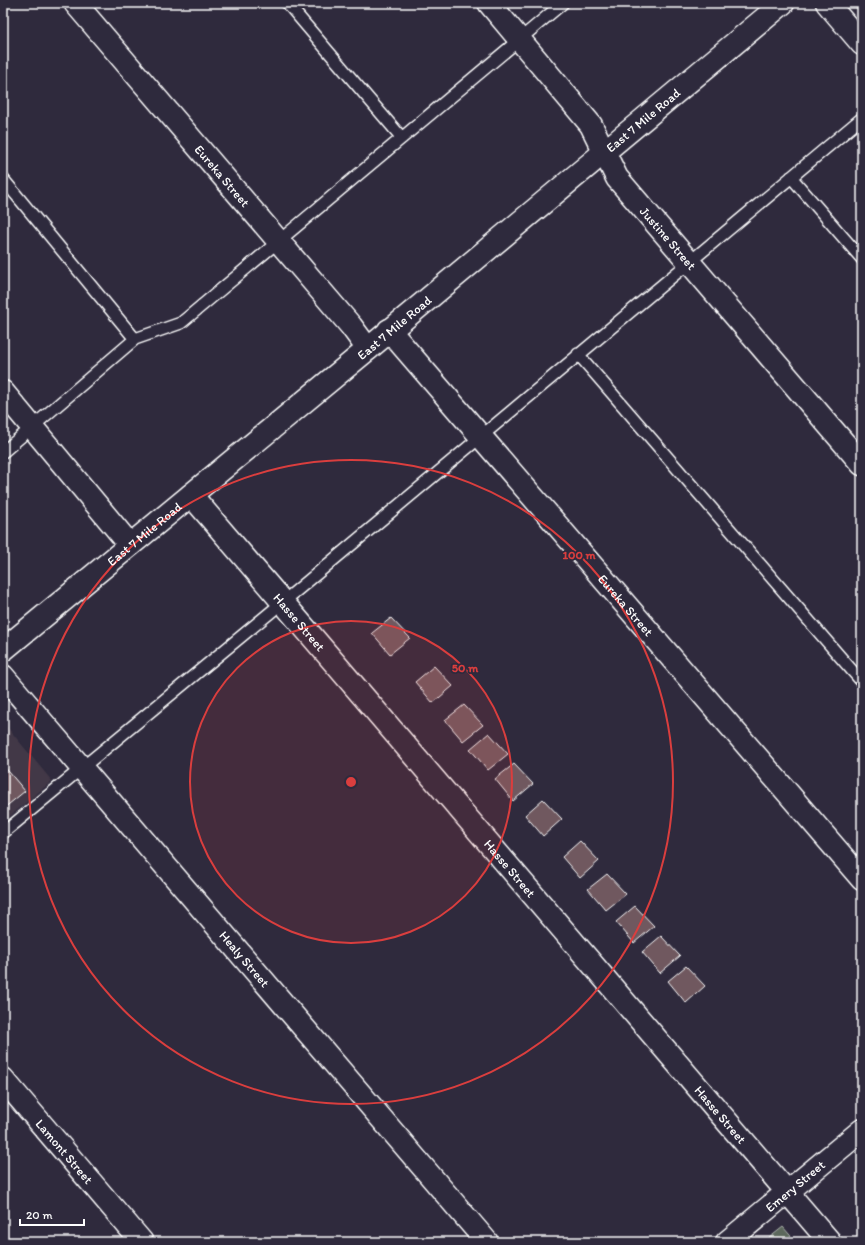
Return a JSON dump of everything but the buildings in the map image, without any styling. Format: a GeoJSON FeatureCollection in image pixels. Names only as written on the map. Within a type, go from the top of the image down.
{"type":"FeatureCollection","features":[{"type":"Feature","properties":{"kind":"street","name":"Eureka Street"},"geometry":{"type":"LineString","coordinates":[[75,3],[352,326],[368,349]]}},
{"type":"Feature","properties":{"kind":"street","name":"Justine Street"},"geometry":{"type":"LineString","coordinates":[[489,3],[591,125],[617,178],[862,464]]}},
{"type":"Feature","properties":{"kind":"street","name":"East 7 Mile Road"},"geometry":{"type":"LineString","coordinates":[[3,650],[368,349],[783,3]]}},
{"type":"Feature","properties":{"kind":"street"},"geometry":{"type":"LineString","coordinates":[[827,3],[862,44]]}},
{"type":"Feature","properties":{"kind":"street","name":"Eureka Street"},"geometry":{"type":"LineString","coordinates":[[389,330],[862,880]]}},
{"type":"Feature","properties":{"kind":"street"},"geometry":{"type":"LineString","coordinates":[[3,392],[130,544]]}},
{"type":"Feature","properties":{"kind":"street","name":"Hasse Street"},"geometry":{"type":"LineString","coordinates":[[191,494],[830,1242]]}},
{"type":"Feature","properties":{"kind":"street","name":"Healy Street"},"geometry":{"type":"LineString","coordinates":[[3,676],[486,1242]]}},
{"type":"Feature","properties":{"kind":"street","name":"Lamont Street"},"geometry":{"type":"LineString","coordinates":[[3,1079],[142,1242]]}},
{"type":"Feature","properties":{"kind":"street","name":"Emery Street"},"geometry":{"type":"LineString","coordinates":[[727,1242],[862,1130]]}},
{"type":"Feature","properties":{"kind":"lane"},"geometry":{"type":"LineString","coordinates":[[287,3],[402,138]]}},
{"type":"Feature","properties":{"kind":"lane"},"geometry":{"type":"LineString","coordinates":[[3,452],[135,339],[181,322],[280,242],[563,3]]}},
{"type":"Feature","properties":{"kind":"lane"},"geometry":{"type":"LineString","coordinates":[[3,833],[283,602],[862,118]]}},
{"type":"Feature","properties":{"kind":"lane"},"geometry":{"type":"LineString","coordinates":[[791,177],[862,259]]}},
{"type":"Feature","properties":{"kind":"lane"},"geometry":{"type":"LineString","coordinates":[[3,178],[135,339]]}},
{"type":"Feature","properties":{"kind":"lane"},"geometry":{"type":"LineString","coordinates":[[578,354],[862,682]]}},
{"type":"Feature","properties":{"kind":"shaded area"},"geometry":{"type":"Polygon","coordinates":[[[3,722],[52,781],[3,822],[3,722]]]}},
{"type":"Feature","properties":{"kind":"green space"},"geometry":{"type":"Polygon","coordinates":[[[783,1227],[796,1242],[764,1242],[783,1227]]]}}]}
